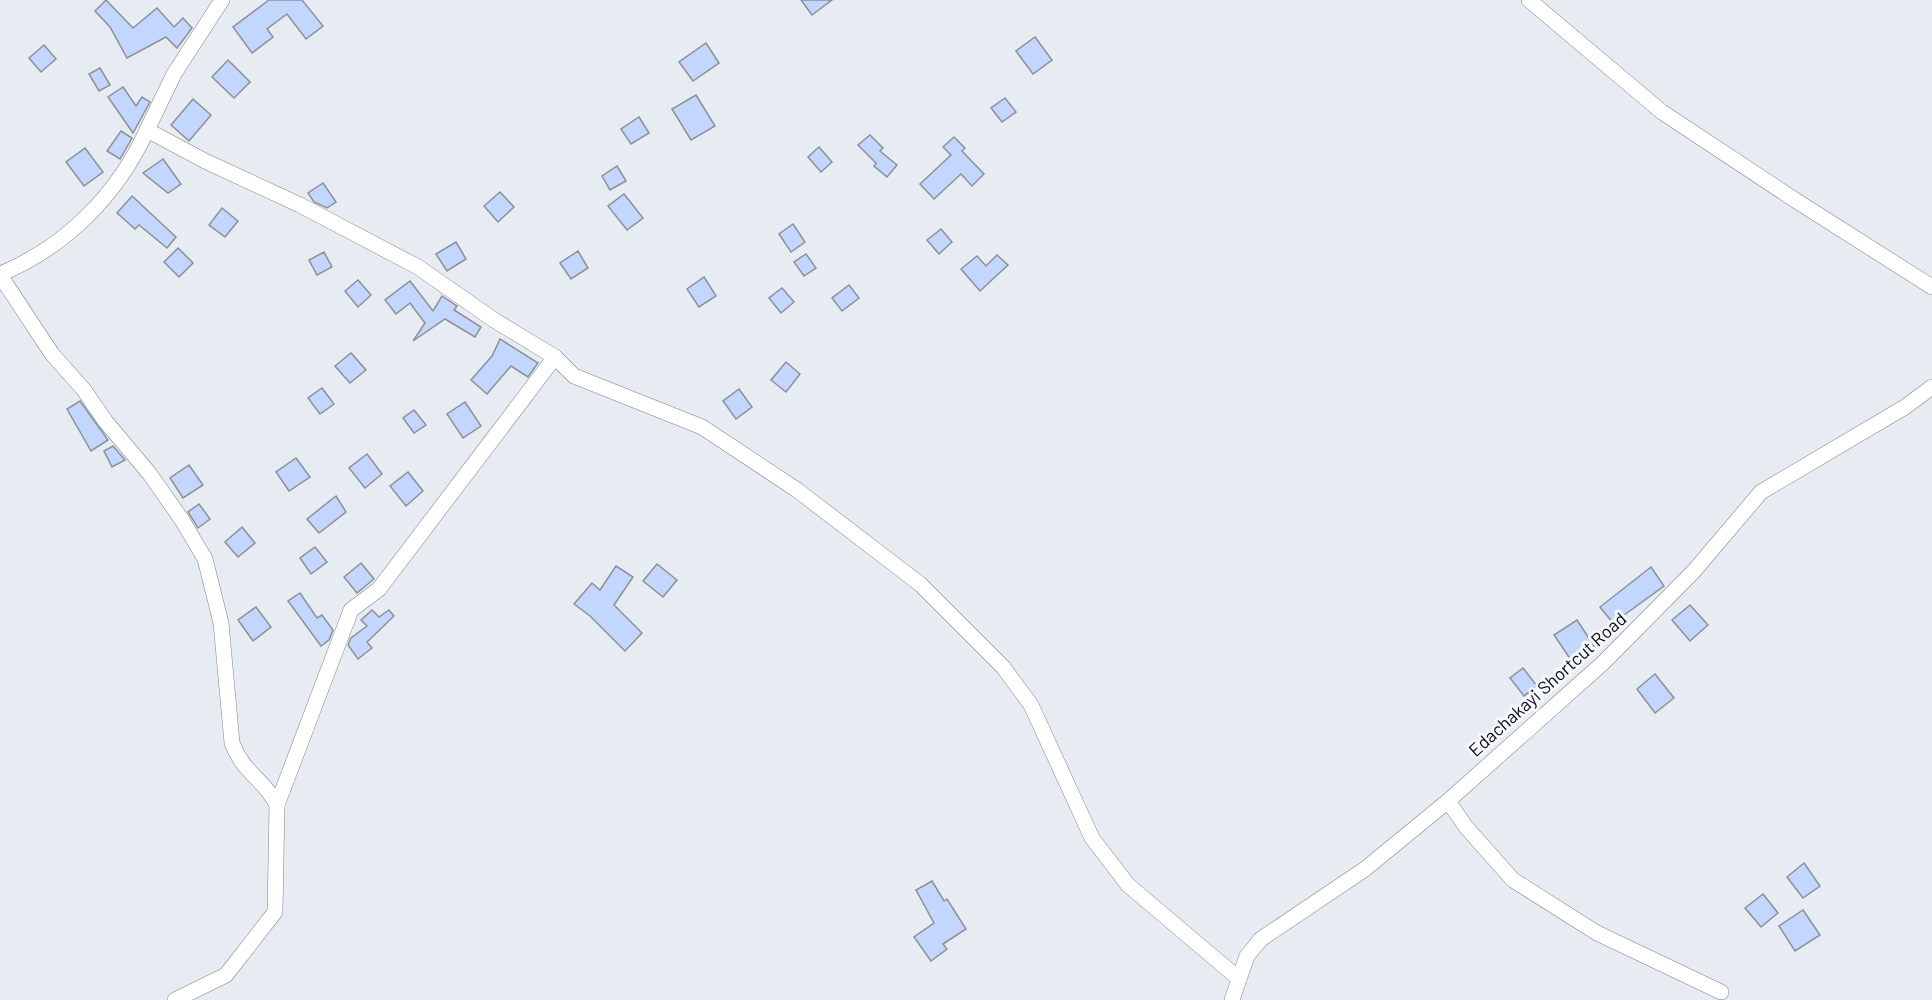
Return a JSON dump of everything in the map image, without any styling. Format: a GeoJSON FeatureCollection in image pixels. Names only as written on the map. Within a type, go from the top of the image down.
{"type":"FeatureCollection","features":[{"type":"Feature","properties":{"kind":"street"},"geometry":{"type":"LineString","coordinates":[[222,0],[174,74],[133,160],[102,203],[66,234],[21,266],[0,275],[52,354],[84,390],[106,422],[149,473],[205,559],[221,623],[232,743],[237,758],[250,775],[269,789],[277,805]]}},
{"type":"Feature","properties":{"kind":"street"},"geometry":{"type":"LineString","coordinates":[[1529,0],[1662,112],[1932,287]]}},
{"type":"Feature","properties":{"kind":"street"},"geometry":{"type":"LineString","coordinates":[[147,130],[205,161],[300,205],[418,267],[494,320],[555,357],[574,375],[702,427],[797,490],[920,584],[1002,667],[1031,705],[1092,838],[1128,885],[1238,978]]}},
{"type":"Feature","properties":{"kind":"street"},"geometry":{"type":"LineString","coordinates":[[175,1000],[226,975],[275,912],[277,805],[351,610],[379,589],[555,357]]}},
{"type":"Feature","properties":{"kind":"street","name":"Edachakayi Shortcut Road"},"geometry":{"type":"LineString","coordinates":[[1232,1000],[1247,956],[1261,939],[1365,869],[1448,801],[1603,663],[1694,571],[1761,492],[1905,407],[1932,387]]}},
{"type":"Feature","properties":{"kind":"street"},"geometry":{"type":"LineString","coordinates":[[1448,801],[1466,826],[1514,880],[1597,933],[1721,992]]}},
{"type":"Feature","properties":{"kind":"building"},"geometry":{"type":"Polygon","coordinates":[[[106,0],[133,28],[157,8],[174,27],[183,18],[192,28],[177,48],[166,37],[127,58],[110,27],[95,11],[106,0]]]}},
{"type":"Feature","properties":{"kind":"building"},"geometry":{"type":"Polygon","coordinates":[[[269,0],[302,0],[323,26],[306,39],[287,14],[267,29],[273,37],[252,53],[233,27],[269,0]]]}},
{"type":"Feature","properties":{"kind":"building"},"geometry":{"type":"Polygon","coordinates":[[[801,0],[832,0],[812,15],[801,0]]]}},
{"type":"Feature","properties":{"kind":"building"},"geometry":{"type":"Polygon","coordinates":[[[1035,37],[1052,60],[1033,74],[1016,51],[1035,37]]]}},
{"type":"Feature","properties":{"kind":"building"},"geometry":{"type":"Polygon","coordinates":[[[706,43],[719,63],[693,81],[679,62],[706,43]]]}},
{"type":"Feature","properties":{"kind":"building"},"geometry":{"type":"Polygon","coordinates":[[[44,45],[56,59],[41,72],[29,58],[44,45]]]}},
{"type":"Feature","properties":{"kind":"building"},"geometry":{"type":"Polygon","coordinates":[[[228,60],[250,82],[234,98],[212,77],[228,60]]]}},
{"type":"Feature","properties":{"kind":"building"},"geometry":{"type":"Polygon","coordinates":[[[100,68],[110,85],[99,91],[89,74],[100,68]]]}},
{"type":"Feature","properties":{"kind":"building"},"geometry":{"type":"Polygon","coordinates":[[[123,87],[136,106],[142,97],[150,102],[133,133],[108,97],[123,87]]]}},
{"type":"Feature","properties":{"kind":"building"},"geometry":{"type":"Polygon","coordinates":[[[696,95],[715,126],[691,140],[672,109],[696,95]]]}},
{"type":"Feature","properties":{"kind":"building"},"geometry":{"type":"Polygon","coordinates":[[[1005,98],[1016,112],[1002,122],[991,108],[1005,98]]]}},
{"type":"Feature","properties":{"kind":"building"},"geometry":{"type":"Polygon","coordinates":[[[193,99],[211,115],[189,141],[171,125],[193,99]]]}},
{"type":"Feature","properties":{"kind":"building"},"geometry":{"type":"Polygon","coordinates":[[[639,117],[649,133],[631,144],[621,129],[639,117]]]}},
{"type":"Feature","properties":{"kind":"building"},"geometry":{"type":"Polygon","coordinates":[[[121,131],[132,138],[120,159],[107,151],[121,131]]]}},
{"type":"Feature","properties":{"kind":"building"},"geometry":{"type":"Polygon","coordinates":[[[870,135],[883,148],[880,151],[897,165],[887,177],[874,166],[876,163],[858,145],[870,135]]]}},
{"type":"Feature","properties":{"kind":"building"},"geometry":{"type":"Polygon","coordinates":[[[954,137],[965,148],[962,151],[984,174],[972,186],[961,174],[934,199],[920,184],[951,155],[943,147],[954,137]]]}},
{"type":"Feature","properties":{"kind":"building"},"geometry":{"type":"Polygon","coordinates":[[[819,147],[832,162],[821,172],[808,157],[819,147]]]}},
{"type":"Feature","properties":{"kind":"building"},"geometry":{"type":"Polygon","coordinates":[[[85,148],[103,172],[84,186],[66,162],[85,148]]]}},
{"type":"Feature","properties":{"kind":"building"},"geometry":{"type":"Polygon","coordinates":[[[163,159],[181,184],[168,193],[143,173],[163,159]]]}},
{"type":"Feature","properties":{"kind":"building"},"geometry":{"type":"Polygon","coordinates":[[[617,166],[626,181],[610,190],[602,176],[617,166]]]}},
{"type":"Feature","properties":{"kind":"building"},"geometry":{"type":"Polygon","coordinates":[[[323,183],[336,202],[327,208],[314,202],[308,193],[323,183]]]}},
{"type":"Feature","properties":{"kind":"building"},"geometry":{"type":"Polygon","coordinates":[[[500,192],[514,207],[498,222],[484,206],[500,192]]]}},
{"type":"Feature","properties":{"kind":"building"},"geometry":{"type":"Polygon","coordinates":[[[624,194],[643,218],[627,230],[608,206],[624,194]]]}},
{"type":"Feature","properties":{"kind":"building"},"geometry":{"type":"Polygon","coordinates":[[[132,196],[176,237],[167,248],[139,225],[135,229],[117,213],[132,196]]]}},
{"type":"Feature","properties":{"kind":"building"},"geometry":{"type":"Polygon","coordinates":[[[222,208],[238,221],[225,237],[209,225],[222,208]]]}},
{"type":"Feature","properties":{"kind":"building"},"geometry":{"type":"Polygon","coordinates":[[[793,224],[805,242],[791,252],[779,234],[793,224]]]}},
{"type":"Feature","properties":{"kind":"building"},"geometry":{"type":"Polygon","coordinates":[[[941,229],[952,242],[939,254],[927,240],[941,229]]]}},
{"type":"Feature","properties":{"kind":"building"},"geometry":{"type":"Polygon","coordinates":[[[456,242],[466,259],[447,271],[436,254],[456,242]]]}},
{"type":"Feature","properties":{"kind":"building"},"geometry":{"type":"Polygon","coordinates":[[[178,248],[193,263],[179,277],[164,262],[178,248]]]}},
{"type":"Feature","properties":{"kind":"building"},"geometry":{"type":"Polygon","coordinates":[[[578,251],[588,268],[571,279],[560,263],[578,251]]]}},
{"type":"Feature","properties":{"kind":"building"},"geometry":{"type":"Polygon","coordinates":[[[324,252],[332,267],[317,275],[309,260],[324,252]]]}},
{"type":"Feature","properties":{"kind":"building"},"geometry":{"type":"Polygon","coordinates":[[[806,254],[816,268],[804,276],[794,262],[806,254]]]}},
{"type":"Feature","properties":{"kind":"building"},"geometry":{"type":"Polygon","coordinates":[[[997,255],[1008,265],[980,291],[961,269],[977,256],[986,266],[997,255]]]}},
{"type":"Feature","properties":{"kind":"building"},"geometry":{"type":"Polygon","coordinates":[[[704,277],[716,296],[699,307],[687,289],[704,277]]]}},
{"type":"Feature","properties":{"kind":"building"},"geometry":{"type":"Polygon","coordinates":[[[358,280],[371,295],[358,307],[345,291],[358,280]]]}},
{"type":"Feature","properties":{"kind":"building"},"geometry":{"type":"Polygon","coordinates":[[[410,281],[433,311],[442,296],[457,306],[454,310],[481,327],[475,337],[445,319],[413,341],[425,323],[410,303],[396,314],[385,300],[410,281]]]}},
{"type":"Feature","properties":{"kind":"building"},"geometry":{"type":"Polygon","coordinates":[[[849,285],[859,298],[842,311],[832,298],[849,285]]]}},
{"type":"Feature","properties":{"kind":"building"},"geometry":{"type":"Polygon","coordinates":[[[782,288],[794,302],[781,313],[769,298],[782,288]]]}},
{"type":"Feature","properties":{"kind":"building"},"geometry":{"type":"Polygon","coordinates":[[[500,339],[538,363],[528,377],[511,366],[487,394],[471,380],[492,356],[500,339]]]}},
{"type":"Feature","properties":{"kind":"building"},"geometry":{"type":"Polygon","coordinates":[[[351,353],[366,370],[350,383],[335,366],[351,353]]]}},
{"type":"Feature","properties":{"kind":"building"},"geometry":{"type":"Polygon","coordinates":[[[786,362],[800,374],[786,392],[771,380],[786,362]]]}},
{"type":"Feature","properties":{"kind":"building"},"geometry":{"type":"Polygon","coordinates":[[[322,388],[334,404],[320,414],[308,398],[322,388]]]}},
{"type":"Feature","properties":{"kind":"building"},"geometry":{"type":"Polygon","coordinates":[[[739,389],[752,407],[736,419],[723,401],[739,389]]]}},
{"type":"Feature","properties":{"kind":"building"},"geometry":{"type":"Polygon","coordinates":[[[80,401],[108,440],[91,451],[67,409],[80,401]]]}},
{"type":"Feature","properties":{"kind":"building"},"geometry":{"type":"Polygon","coordinates":[[[465,402],[481,426],[463,438],[447,414],[465,402]]]}},
{"type":"Feature","properties":{"kind":"building"},"geometry":{"type":"Polygon","coordinates":[[[414,410],[426,425],[414,433],[403,418],[414,410]]]}},
{"type":"Feature","properties":{"kind":"building"},"geometry":{"type":"Polygon","coordinates":[[[113,446],[125,460],[112,467],[104,451],[113,446]]]}},
{"type":"Feature","properties":{"kind":"building"},"geometry":{"type":"Polygon","coordinates":[[[367,454],[382,474],[365,488],[349,468],[367,454]]]}},
{"type":"Feature","properties":{"kind":"building"},"geometry":{"type":"Polygon","coordinates":[[[296,458],[310,477],[289,491],[276,472],[296,458]]]}},
{"type":"Feature","properties":{"kind":"building"},"geometry":{"type":"Polygon","coordinates":[[[189,465],[203,485],[183,498],[170,478],[189,465]]]}},
{"type":"Feature","properties":{"kind":"building"},"geometry":{"type":"Polygon","coordinates":[[[408,472],[423,491],[406,506],[390,486],[408,472]]]}},
{"type":"Feature","properties":{"kind":"building"},"geometry":{"type":"Polygon","coordinates":[[[336,496],[346,512],[319,533],[307,519],[336,496]]]}},
{"type":"Feature","properties":{"kind":"building"},"geometry":{"type":"Polygon","coordinates":[[[199,504],[210,519],[198,528],[188,512],[199,504]]]}},
{"type":"Feature","properties":{"kind":"building"},"geometry":{"type":"Polygon","coordinates":[[[242,527],[255,543],[238,557],[225,542],[242,527]]]}},
{"type":"Feature","properties":{"kind":"building"},"geometry":{"type":"Polygon","coordinates":[[[315,547],[327,562],[311,574],[300,558],[315,547]]]}},
{"type":"Feature","properties":{"kind":"building"},"geometry":{"type":"Polygon","coordinates":[[[361,563],[374,579],[357,593],[344,577],[361,563]]]}},
{"type":"Feature","properties":{"kind":"building"},"geometry":{"type":"Polygon","coordinates":[[[657,564],[677,580],[663,597],[643,581],[657,564]]]}},
{"type":"Feature","properties":{"kind":"building"},"geometry":{"type":"Polygon","coordinates":[[[616,566],[633,577],[614,605],[642,633],[625,651],[590,616],[574,604],[592,583],[600,590],[616,566]]]}},
{"type":"Feature","properties":{"kind":"building"},"geometry":{"type":"Polygon","coordinates":[[[1651,567],[1664,586],[1613,623],[1600,607],[1651,567]]]}},
{"type":"Feature","properties":{"kind":"building"},"geometry":{"type":"Polygon","coordinates":[[[300,593],[317,618],[322,615],[333,630],[329,640],[321,646],[288,601],[300,593]]]}},
{"type":"Feature","properties":{"kind":"building"},"geometry":{"type":"Polygon","coordinates":[[[1690,605],[1708,625],[1690,641],[1672,620],[1690,605]]]}},
{"type":"Feature","properties":{"kind":"building"},"geometry":{"type":"Polygon","coordinates":[[[256,607],[271,627],[253,641],[238,620],[256,607]]]}},
{"type":"Feature","properties":{"kind":"building"},"geometry":{"type":"Polygon","coordinates":[[[372,610],[379,617],[389,610],[394,616],[367,642],[372,648],[358,659],[348,645],[351,638],[367,626],[361,620],[372,610]]]}},
{"type":"Feature","properties":{"kind":"building"},"geometry":{"type":"Polygon","coordinates":[[[1577,620],[1596,649],[1573,663],[1554,635],[1577,620]]]}},
{"type":"Feature","properties":{"kind":"building"},"geometry":{"type":"Polygon","coordinates":[[[1523,668],[1537,686],[1524,696],[1510,678],[1523,668]]]}},
{"type":"Feature","properties":{"kind":"building"},"geometry":{"type":"Polygon","coordinates":[[[1655,674],[1674,698],[1655,713],[1637,689],[1655,674]]]}},
{"type":"Feature","properties":{"kind":"building"},"geometry":{"type":"Polygon","coordinates":[[[1804,863],[1820,886],[1803,898],[1787,877],[1804,863]]]}},
{"type":"Feature","properties":{"kind":"building"},"geometry":{"type":"Polygon","coordinates":[[[932,881],[944,901],[947,899],[966,929],[943,944],[947,949],[931,961],[914,937],[934,923],[916,890],[932,881]]]}},
{"type":"Feature","properties":{"kind":"building"},"geometry":{"type":"Polygon","coordinates":[[[1763,894],[1778,913],[1761,927],[1745,908],[1763,894]]]}},
{"type":"Feature","properties":{"kind":"building"},"geometry":{"type":"Polygon","coordinates":[[[1803,910],[1820,935],[1795,951],[1779,926],[1803,910]]]}}]}
